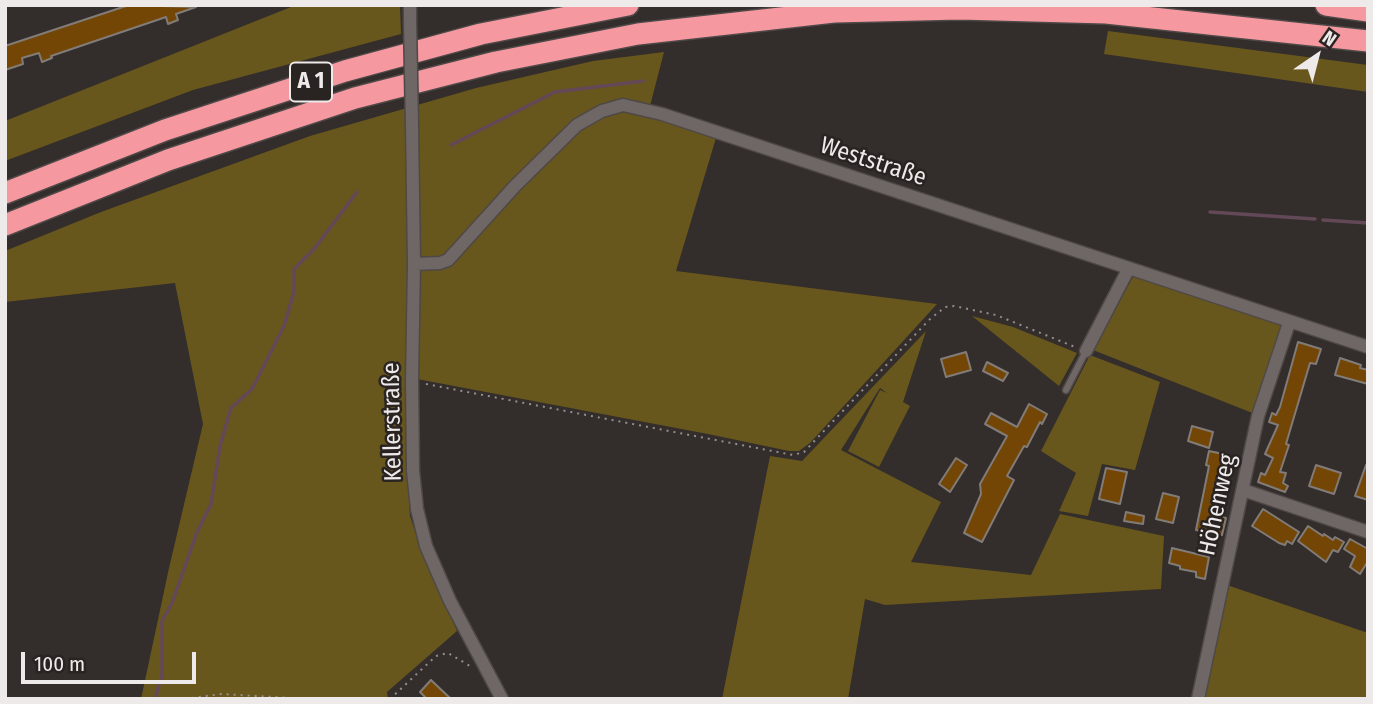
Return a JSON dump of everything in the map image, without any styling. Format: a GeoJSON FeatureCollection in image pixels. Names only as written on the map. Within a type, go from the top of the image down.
{"type":"FeatureCollection","features":[{"type":"Feature","properties":{"kind":"highway","name":"A 1"},"geometry":{"type":"LineString","coordinates":[[5,193],[165,130],[345,71],[481,34],[628,5]]}},
{"type":"Feature","properties":{"kind":"highway"},"geometry":{"type":"LineString","coordinates":[[1326,5],[1368,11]]}},
{"type":"Feature","properties":{"kind":"highway","name":"A 1"},"geometry":{"type":"LineString","coordinates":[[5,225],[168,160],[355,98],[496,62],[650,32],[834,12],[960,9],[1107,13],[1368,41]]}},
{"type":"Feature","properties":{"kind":"street","name":"Kellerstraße"},"geometry":{"type":"LineString","coordinates":[[410,5],[414,264],[413,471],[417,509],[426,546],[450,601],[502,699]]}},
{"type":"Feature","properties":{"kind":"street","name":"Weststraße"},"geometry":{"type":"LineString","coordinates":[[414,264],[440,264],[448,260],[515,186],[577,125],[602,111],[623,106],[662,114],[1368,347]]}},
{"type":"Feature","properties":{"kind":"street"},"geometry":{"type":"LineString","coordinates":[[1086,351],[1129,268]]}},
{"type":"Feature","properties":{"kind":"street","name":"Höhenweg"},"geometry":{"type":"LineString","coordinates":[[1198,699],[1258,416],[1289,323]]}},
{"type":"Feature","properties":{"kind":"street"},"geometry":{"type":"LineString","coordinates":[[1243,490],[1368,532]]}},
{"type":"Feature","properties":{"kind":"lane"},"geometry":{"type":"LineString","coordinates":[[1066,390],[1086,351]]}},
{"type":"Feature","properties":{"kind":"path"},"geometry":{"type":"LineString","coordinates":[[412,381],[793,455],[804,452],[929,320],[945,307],[954,306],[996,316],[1086,351]]}},
{"type":"Feature","properties":{"kind":"path"},"geometry":{"type":"LineString","coordinates":[[390,699],[436,656],[447,653],[474,668]]}},
{"type":"Feature","properties":{"kind":"path"},"geometry":{"type":"LineString","coordinates":[[185,699],[221,694],[309,699]]}},
{"type":"Feature","properties":{"kind":"shaded area"},"geometry":{"type":"Polygon","coordinates":[[[296,5],[400,5],[401,34],[193,90],[5,161],[5,121],[296,5]]]}},
{"type":"Feature","properties":{"kind":"shaded area"},"geometry":{"type":"Polygon","coordinates":[[[1108,31],[1368,65],[1368,92],[1104,54],[1108,31]]]}},
{"type":"Feature","properties":{"kind":"shaded area"},"geometry":{"type":"Polygon","coordinates":[[[664,52],[650,106],[597,108],[447,257],[410,262],[407,469],[410,516],[457,631],[387,692],[388,699],[141,699],[203,424],[175,283],[5,302],[5,251],[101,212],[310,136],[476,88],[593,61],[664,52]]]}},
{"type":"Feature","properties":{"kind":"shaded area"},"geometry":{"type":"Polygon","coordinates":[[[623,111],[636,112],[716,138],[676,271],[937,304],[810,443],[799,451],[417,379],[417,266],[446,266],[580,128],[591,120],[623,111]]]}},
{"type":"Feature","properties":{"kind":"shaded area"},"geometry":{"type":"Polygon","coordinates":[[[1134,275],[1284,326],[1255,414],[1093,350],[1134,275]]]}},
{"type":"Feature","properties":{"kind":"shaded area"},"geometry":{"type":"Polygon","coordinates":[[[972,316],[1013,327],[1077,353],[1059,386],[972,316]]]}},
{"type":"Feature","properties":{"kind":"shaded area"},"geometry":{"type":"Polygon","coordinates":[[[926,331],[903,402],[910,406],[879,467],[848,451],[880,390],[887,393],[880,388],[841,450],[941,502],[911,562],[1031,575],[1060,514],[1164,536],[1161,589],[885,605],[865,599],[848,699],[722,699],[770,456],[802,461],[926,331]]]}},
{"type":"Feature","properties":{"kind":"shaded area"},"geometry":{"type":"Polygon","coordinates":[[[1090,355],[1160,382],[1135,470],[1102,464],[1088,516],[1059,511],[1076,473],[1041,451],[1090,355]]]}},
{"type":"Feature","properties":{"kind":"shaded area"},"geometry":{"type":"Polygon","coordinates":[[[1224,584],[1368,633],[1368,699],[1201,699],[1224,584]]]}},
{"type":"Feature","properties":{"kind":"building"},"geometry":{"type":"Polygon","coordinates":[[[129,5],[196,7],[176,14],[178,20],[168,24],[166,17],[51,56],[52,58],[42,62],[39,53],[22,58],[23,64],[5,70],[5,46],[129,5]]]}},
{"type":"Feature","properties":{"kind":"building"},"geometry":{"type":"Polygon","coordinates":[[[1298,342],[1321,349],[1316,364],[1310,363],[1286,444],[1289,445],[1280,472],[1286,473],[1283,483],[1288,486],[1285,492],[1258,482],[1261,473],[1265,475],[1273,458],[1265,454],[1278,425],[1269,422],[1272,413],[1276,415],[1280,407],[1298,342]]]}},
{"type":"Feature","properties":{"kind":"building"},"geometry":{"type":"Polygon","coordinates":[[[966,352],[971,370],[946,377],[941,359],[966,352]]]}},
{"type":"Feature","properties":{"kind":"building"},"geometry":{"type":"Polygon","coordinates":[[[1340,358],[1368,370],[1368,384],[1335,375],[1340,358]]]}},
{"type":"Feature","properties":{"kind":"building"},"geometry":{"type":"Polygon","coordinates":[[[987,362],[1008,373],[1003,381],[983,371],[987,362]]]}},
{"type":"Feature","properties":{"kind":"building"},"geometry":{"type":"Polygon","coordinates":[[[1029,404],[1047,414],[1007,476],[1014,480],[982,542],[964,533],[981,494],[980,484],[1007,436],[985,424],[991,413],[1017,427],[1029,404]]]}},
{"type":"Feature","properties":{"kind":"building"},"geometry":{"type":"Polygon","coordinates":[[[1192,426],[1213,432],[1209,448],[1188,441],[1192,426]]]}},
{"type":"Feature","properties":{"kind":"building"},"geometry":{"type":"Polygon","coordinates":[[[1209,451],[1228,455],[1216,516],[1226,518],[1222,535],[1196,530],[1209,466],[1206,465],[1209,451]]]}},
{"type":"Feature","properties":{"kind":"building"},"geometry":{"type":"Polygon","coordinates":[[[956,458],[967,465],[950,492],[939,484],[956,458]]]}},
{"type":"Feature","properties":{"kind":"building"},"geometry":{"type":"Polygon","coordinates":[[[1316,465],[1341,473],[1334,494],[1309,486],[1316,465]]]}},
{"type":"Feature","properties":{"kind":"building"},"geometry":{"type":"Polygon","coordinates":[[[1368,465],[1368,500],[1355,496],[1368,465]]]}},
{"type":"Feature","properties":{"kind":"building"},"geometry":{"type":"Polygon","coordinates":[[[1106,468],[1127,472],[1120,504],[1099,499],[1106,468]]]}},
{"type":"Feature","properties":{"kind":"building"},"geometry":{"type":"Polygon","coordinates":[[[1163,493],[1179,497],[1173,523],[1156,519],[1163,493]]]}},
{"type":"Feature","properties":{"kind":"building"},"geometry":{"type":"Polygon","coordinates":[[[1263,509],[1299,532],[1292,544],[1287,541],[1285,545],[1279,543],[1252,526],[1263,509]]]}},
{"type":"Feature","properties":{"kind":"building"},"geometry":{"type":"Polygon","coordinates":[[[1126,512],[1144,516],[1143,524],[1124,521],[1126,512]]]}},
{"type":"Feature","properties":{"kind":"building"},"geometry":{"type":"Polygon","coordinates":[[[1308,526],[1323,536],[1324,534],[1333,540],[1335,537],[1344,542],[1338,552],[1333,550],[1326,562],[1298,541],[1308,526]]]}},
{"type":"Feature","properties":{"kind":"building"},"geometry":{"type":"Polygon","coordinates":[[[1350,539],[1368,549],[1368,561],[1360,574],[1350,567],[1355,556],[1344,549],[1350,539]]]}},
{"type":"Feature","properties":{"kind":"building"},"geometry":{"type":"Polygon","coordinates":[[[1172,548],[1209,557],[1205,579],[1196,577],[1196,572],[1180,569],[1180,566],[1169,563],[1172,548]]]}},
{"type":"Feature","properties":{"kind":"building"},"geometry":{"type":"Polygon","coordinates":[[[431,680],[451,699],[427,699],[420,692],[431,680]]]}},
{"type":"Feature","properties":{"kind":"waterway"},"geometry":{"type":"LineString","coordinates":[[451,145],[555,92],[643,81]]}},
{"type":"Feature","properties":{"kind":"waterway"},"geometry":{"type":"LineString","coordinates":[[155,699],[162,675],[162,621],[172,603],[197,532],[211,504],[220,446],[231,408],[252,389],[284,326],[294,292],[294,269],[314,249],[357,192]]}},
{"type":"Feature","properties":{"kind":"waterway"},"geometry":{"type":"LineString","coordinates":[[1210,212],[1315,219]]}},
{"type":"Feature","properties":{"kind":"waterway"},"geometry":{"type":"LineString","coordinates":[[1323,220],[1368,223]]}}]}
